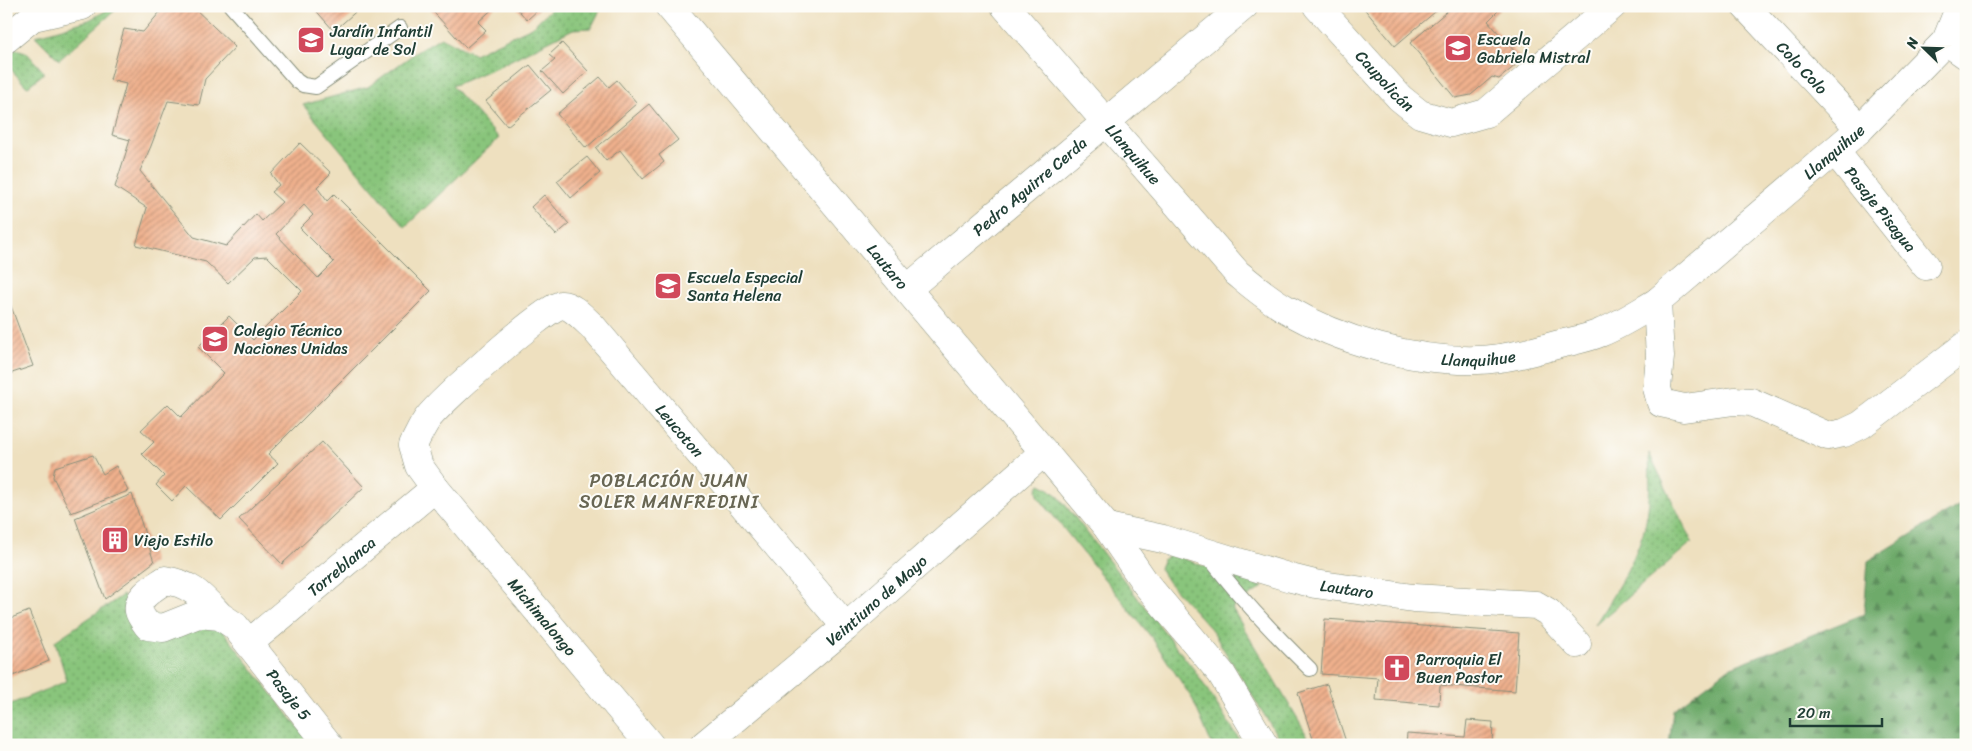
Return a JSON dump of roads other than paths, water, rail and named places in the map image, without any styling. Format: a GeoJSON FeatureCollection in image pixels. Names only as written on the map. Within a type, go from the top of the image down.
{"type":"FeatureCollection","features":[{"type":"Feature","properties":{"kind":"street"},"geometry":{"type":"LineString","coordinates":[[6,39],[39,12],[82,6]]}},
{"type":"Feature","properties":{"kind":"street","name":"Lautaro"},"geometry":{"type":"LineString","coordinates":[[669,6],[1107,527],[1146,584],[1221,673],[1264,745]]}},
{"type":"Feature","properties":{"kind":"street","name":"Llanquihue"},"geometry":{"type":"LineString","coordinates":[[1005,6],[1237,273],[1285,309],[1308,321],[1363,342],[1401,352],[1453,360],[1507,357],[1599,333],[1657,302],[1956,48],[1960,6]]}},
{"type":"Feature","properties":{"kind":"street","name":"Pedro Aguirre Cerda"},"geometry":{"type":"LineString","coordinates":[[907,289],[1244,6]]}},
{"type":"Feature","properties":{"kind":"street","name":"Caupolicán"},"geometry":{"type":"LineString","coordinates":[[1317,6],[1400,98],[1420,114],[1452,123],[1486,113],[1612,6]]}},
{"type":"Feature","properties":{"kind":"street","name":"Colo Colo"},"geometry":{"type":"LineString","coordinates":[[1745,6],[1860,129]]}},
{"type":"Feature","properties":{"kind":"street","name":"Pasaje Pisagua"},"geometry":{"type":"LineString","coordinates":[[1835,151],[1926,266]]}},
{"type":"Feature","properties":{"kind":"street"},"geometry":{"type":"LineString","coordinates":[[1657,302],[1660,357],[1657,388],[1661,403],[1684,408],[1734,400],[1751,402],[1828,436],[1844,433],[1861,425],[1966,344]]}},
{"type":"Feature","properties":{"kind":"street","name":"Leucoton"},"geometry":{"type":"LineString","coordinates":[[435,488],[419,466],[414,445],[428,418],[528,326],[548,311],[561,305],[569,307],[592,326],[846,627]]}},
{"type":"Feature","properties":{"kind":"street","name":"Veintiuno de Mayo"},"geometry":{"type":"LineString","coordinates":[[704,745],[846,627],[1044,452]]}},
{"type":"Feature","properties":{"kind":"street","name":"Torreblanca"},"geometry":{"type":"LineString","coordinates":[[249,643],[435,488]]}},
{"type":"Feature","properties":{"kind":"street","name":"Michimalongo"},"geometry":{"type":"LineString","coordinates":[[435,488],[650,745]]}},
{"type":"Feature","properties":{"kind":"street","name":"Lautaro"},"geometry":{"type":"LineString","coordinates":[[1107,527],[1163,539],[1291,578],[1362,592],[1412,598],[1536,605],[1548,612],[1577,644]]}},
{"type":"Feature","properties":{"kind":"street","name":"Pasaje 5"},"geometry":{"type":"LineString","coordinates":[[220,616],[235,626],[329,745]]}},
{"type":"Feature","properties":{"kind":"lane"},"geometry":{"type":"LineString","coordinates":[[232,6],[297,81],[303,85],[316,87],[400,28]]}},
{"type":"Feature","properties":{"kind":"lane"},"geometry":{"type":"LineString","coordinates":[[1204,551],[1233,589],[1310,669]]}},
{"type":"Feature","properties":{"kind":"place","name":"Jardín Infantil Lugar de Sol"},"geometry":{"type":"Point","coordinates":[311,40]}},
{"type":"Feature","properties":{"kind":"place","name":"Escuela Gabriela Mistral"},"geometry":{"type":"Point","coordinates":[1458,48]}},
{"type":"Feature","properties":{"kind":"place","name":"Escuela Especial Santa Helena"},"geometry":{"type":"Point","coordinates":[668,286]}},
{"type":"Feature","properties":{"kind":"place","name":"Colegio Técnico Naciones Unidas"},"geometry":{"type":"Point","coordinates":[215,339]}},
{"type":"Feature","properties":{"kind":"place","name":"Viejo Estilo"},"geometry":{"type":"Point","coordinates":[115,540]}},
{"type":"Feature","properties":{"kind":"place","name":"Parroquia El Buen Pastor"},"geometry":{"type":"Point","coordinates":[1397,668]}},
{"type":"Feature","properties":{"kind":"district","name":"POBLACIÓN JUAN SOLER MANFREDINI"},"geometry":{"type":"Point","coordinates":[669,491]}}]}
